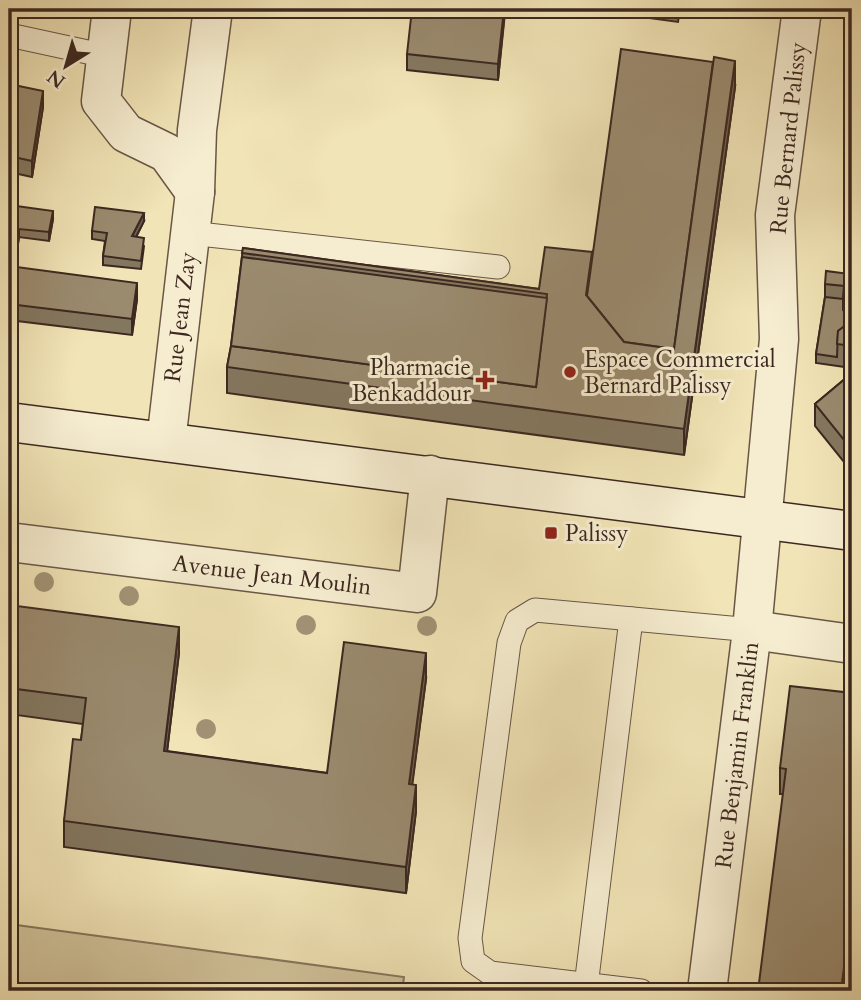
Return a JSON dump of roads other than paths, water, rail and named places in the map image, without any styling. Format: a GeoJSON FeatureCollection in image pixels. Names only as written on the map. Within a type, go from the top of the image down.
{"type":"FeatureCollection","features":[{"type":"Feature","properties":{"kind":"street"},"geometry":{"type":"LineString","coordinates":[[112,9],[101,101],[126,133],[182,141]]}},
{"type":"Feature","properties":{"kind":"street","name":"Rue Jean Zay"},"geometry":{"type":"LineString","coordinates":[[166,442],[195,192],[182,141],[212,9]]}},
{"type":"Feature","properties":{"kind":"street","name":"Rue Bernard Palissy"},"geometry":{"type":"LineString","coordinates":[[761,518],[779,339],[775,215],[802,9]]}},
{"type":"Feature","properties":{"kind":"street"},"geometry":{"type":"LineString","coordinates":[[9,422],[852,531]]}},
{"type":"Feature","properties":{"kind":"street","name":"Avenue Jean Moulin"},"geometry":{"type":"LineString","coordinates":[[9,542],[417,593],[430,475]]}},
{"type":"Feature","properties":{"kind":"street","name":"Rue Benjamin Franklin"},"geometry":{"type":"LineString","coordinates":[[708,991],[751,631],[761,518]]}},
{"type":"Feature","properties":{"kind":"street"},"geometry":{"type":"LineString","coordinates":[[751,631],[852,644]]}},
{"type":"Feature","properties":{"kind":"lane"},"geometry":{"type":"LineString","coordinates":[[9,35],[106,56]]}},
{"type":"Feature","properties":{"kind":"lane"},"geometry":{"type":"LineString","coordinates":[[190,233],[498,267]]}},
{"type":"Feature","properties":{"kind":"lane"},"geometry":{"type":"LineString","coordinates":[[641,991],[490,973],[473,961],[470,938],[509,643],[517,621],[535,610],[751,631]]}},
{"type":"Feature","properties":{"kind":"lane"},"geometry":{"type":"LineString","coordinates":[[586,986],[631,619]]}},
{"type":"Feature","properties":{"kind":"place","name":"Espace Commercial Bernard Palissy"},"geometry":{"type":"Point","coordinates":[570,372]}},
{"type":"Feature","properties":{"kind":"place","name":"Pharmacie Benkaddour"},"geometry":{"type":"Point","coordinates":[485,380]}},
{"type":"Feature","properties":{"kind":"place","name":"Palissy"},"geometry":{"type":"Point","coordinates":[551,533]}}]}
